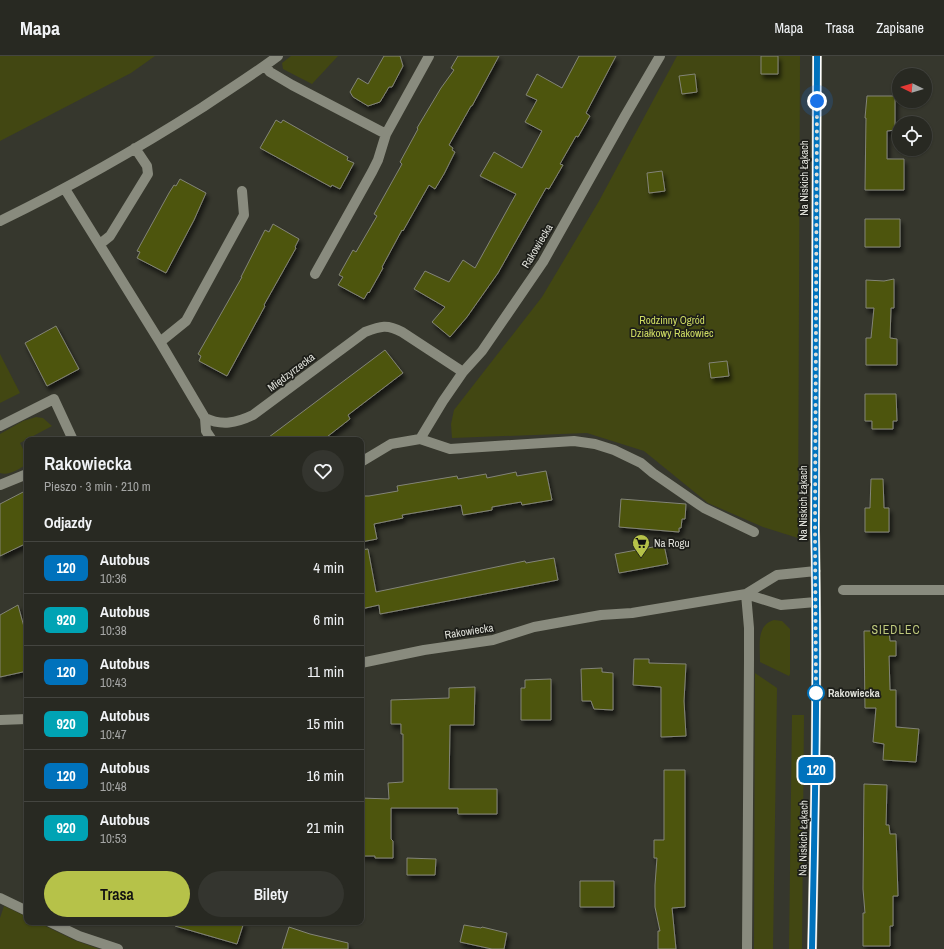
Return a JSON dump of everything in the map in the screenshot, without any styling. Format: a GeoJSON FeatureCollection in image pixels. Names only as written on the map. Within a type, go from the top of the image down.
{"type":"FeatureCollection","features":[{"type":"Feature","properties":{"kind":"street"},"geometry":{"type":"LineString","coordinates":[[0,221],[65,189],[135,148],[265,66],[278,56]]}},
{"type":"Feature","properties":{"kind":"street"},"geometry":{"type":"LineString","coordinates":[[315,274],[378,160],[386,134],[429,56]]}},
{"type":"Feature","properties":{"kind":"street","name":"Rakowiecka"},"geometry":{"type":"LineString","coordinates":[[420,439],[463,372],[482,350],[543,262],[660,56]]}},
{"type":"Feature","properties":{"kind":"street","name":"Na Niskich Łąkach"},"geometry":{"type":"LineString","coordinates":[[812,949],[816,789],[817,56]]}},
{"type":"Feature","properties":{"kind":"street"},"geometry":{"type":"LineString","coordinates":[[265,66],[292,85],[386,134]]}},
{"type":"Feature","properties":{"kind":"street"},"geometry":{"type":"LineString","coordinates":[[100,244],[110,236],[148,174],[147,166],[135,148]]}},
{"type":"Feature","properties":{"kind":"street"},"geometry":{"type":"LineString","coordinates":[[65,189],[160,342],[205,418],[206,431],[210,437]]}},
{"type":"Feature","properties":{"kind":"street"},"geometry":{"type":"LineString","coordinates":[[160,342],[186,321],[244,215],[242,191]]}},
{"type":"Feature","properties":{"kind":"street","name":"Międzyrzecka"},"geometry":{"type":"LineString","coordinates":[[205,418],[214,422],[227,423],[244,420],[253,415],[365,332],[385,326],[393,327],[402,332],[463,372]]}},
{"type":"Feature","properties":{"kind":"street"},"geometry":{"type":"LineString","coordinates":[[0,426],[54,399],[72,437]]}},
{"type":"Feature","properties":{"kind":"street"},"geometry":{"type":"LineString","coordinates":[[364,460],[391,444],[420,439],[450,449],[574,441],[595,444],[614,450],[641,463],[704,508],[754,532]]}},
{"type":"Feature","properties":{"kind":"street"},"geometry":{"type":"LineString","coordinates":[[0,486],[24,475]]}},
{"type":"Feature","properties":{"kind":"street"},"geometry":{"type":"LineString","coordinates":[[747,949],[749,628],[746,594],[777,575],[816,571]]}},
{"type":"Feature","properties":{"kind":"street"},"geometry":{"type":"LineString","coordinates":[[843,590],[944,590]]}},
{"type":"Feature","properties":{"kind":"street","name":"Rakowiecka"},"geometry":{"type":"LineString","coordinates":[[364,662],[424,650],[493,640],[534,627],[601,615],[632,613],[746,594],[781,605],[816,602]]}},
{"type":"Feature","properties":{"kind":"street"},"geometry":{"type":"LineString","coordinates":[[0,720],[24,719]]}},
{"type":"Feature","properties":{"kind":"street"},"geometry":{"type":"LineString","coordinates":[[0,898],[24,910]]}},
{"type":"Feature","properties":{"kind":"street"},"geometry":{"type":"LineString","coordinates":[[56,925],[79,936],[118,949]]}},
{"type":"Feature","properties":{"kind":"green space"},"geometry":{"type":"Polygon","coordinates":[[[0,56],[155,56],[131,73],[0,141],[0,56]]]}},
{"type":"Feature","properties":{"kind":"green space"},"geometry":{"type":"Polygon","coordinates":[[[291,56],[338,56],[312,84],[283,69],[282,63],[291,56]]]}},
{"type":"Feature","properties":{"kind":"green space","name":"Rodzinny Ogród Działkowy Rakowiec"},"geometry":{"type":"Polygon","coordinates":[[[677,56],[800,56],[798,538],[763,527],[708,503],[644,451],[587,433],[452,438],[451,424],[454,410],[542,297],[599,201],[677,56]]]}},
{"type":"Feature","properties":{"kind":"green space"},"geometry":{"type":"Polygon","coordinates":[[[0,354],[20,393],[0,403],[0,354]]]}},
{"type":"Feature","properties":{"kind":"green space"},"geometry":{"type":"Polygon","coordinates":[[[36,417],[43,418],[52,426],[31,437],[24,437],[24,441],[20,443],[24,451],[24,466],[7,474],[0,473],[0,434],[23,421],[36,417]]]}},
{"type":"Feature","properties":{"kind":"green space"},"geometry":{"type":"Polygon","coordinates":[[[774,620],[782,621],[790,629],[789,676],[760,662],[760,637],[762,631],[764,626],[774,620]]]}},
{"type":"Feature","properties":{"kind":"green space"},"geometry":{"type":"Polygon","coordinates":[[[755,673],[777,688],[773,949],[754,949],[755,673]]]}},
{"type":"Feature","properties":{"kind":"green space"},"geometry":{"type":"Polygon","coordinates":[[[792,715],[804,715],[802,949],[789,949],[792,715]]]}},
{"type":"Feature","properties":{"kind":"green space"},"geometry":{"type":"Polygon","coordinates":[[[4,906],[24,916],[24,925],[43,925],[74,940],[99,949],[0,949],[0,918],[4,906]]]}},
{"type":"Feature","properties":{"kind":"building"},"geometry":{"type":"Polygon","coordinates":[[[384,56],[400,56],[403,66],[392,87],[389,87],[380,102],[368,106],[353,97],[350,92],[358,78],[368,84],[384,56]]]}},
{"type":"Feature","properties":{"kind":"building"},"geometry":{"type":"Polygon","coordinates":[[[458,56],[499,56],[449,145],[455,152],[444,174],[435,189],[429,185],[403,231],[402,230],[369,293],[368,292],[364,299],[338,285],[343,277],[339,275],[353,250],[356,252],[377,216],[374,214],[402,164],[400,162],[418,129],[417,128],[441,88],[454,70],[451,68],[458,56]]]}},
{"type":"Feature","properties":{"kind":"building"},"geometry":{"type":"Polygon","coordinates":[[[579,56],[616,56],[586,113],[590,116],[578,137],[576,136],[560,164],[563,165],[549,189],[546,188],[498,273],[467,317],[450,337],[432,322],[445,307],[414,289],[425,271],[449,282],[463,260],[475,268],[516,194],[480,176],[494,152],[522,168],[542,131],[525,122],[537,100],[526,95],[537,74],[562,88],[579,56]]]}},
{"type":"Feature","properties":{"kind":"building"},"geometry":{"type":"Polygon","coordinates":[[[761,56],[778,56],[778,74],[761,74],[761,56]]]}},
{"type":"Feature","properties":{"kind":"building"},"geometry":{"type":"Polygon","coordinates":[[[695,74],[697,92],[682,94],[679,76],[695,74]]]}},
{"type":"Feature","properties":{"kind":"building"},"geometry":{"type":"Polygon","coordinates":[[[867,96],[892,96],[892,108],[895,108],[895,116],[892,116],[892,130],[887,131],[887,159],[904,159],[904,190],[865,190],[865,118],[867,96]]]}},
{"type":"Feature","properties":{"kind":"building"},"geometry":{"type":"Polygon","coordinates":[[[276,120],[281,123],[283,120],[348,157],[347,160],[354,163],[340,189],[332,185],[331,187],[260,148],[276,120]]]}},
{"type":"Feature","properties":{"kind":"building"},"geometry":{"type":"Polygon","coordinates":[[[662,171],[665,191],[649,193],[647,173],[662,171]]]}},
{"type":"Feature","properties":{"kind":"building"},"geometry":{"type":"Polygon","coordinates":[[[180,179],[206,193],[194,220],[166,273],[137,258],[140,252],[137,251],[169,193],[180,179]]]}},
{"type":"Feature","properties":{"kind":"building"},"geometry":{"type":"Polygon","coordinates":[[[865,219],[900,219],[900,247],[865,247],[865,219]]]}},
{"type":"Feature","properties":{"kind":"building"},"geometry":{"type":"Polygon","coordinates":[[[273,224],[299,239],[295,247],[296,248],[227,376],[199,361],[201,356],[198,354],[242,277],[265,230],[269,232],[273,224]]]}},
{"type":"Feature","properties":{"kind":"building"},"geometry":{"type":"Polygon","coordinates":[[[894,279],[894,308],[891,308],[890,338],[897,339],[897,365],[866,365],[866,338],[871,338],[874,308],[866,308],[866,280],[884,281],[894,279]]]}},
{"type":"Feature","properties":{"kind":"building"},"geometry":{"type":"Polygon","coordinates":[[[56,326],[79,369],[47,386],[25,343],[56,326]]]}},
{"type":"Feature","properties":{"kind":"building"},"geometry":{"type":"Polygon","coordinates":[[[385,350],[403,373],[348,415],[350,419],[327,437],[269,437],[385,350]]]}},
{"type":"Feature","properties":{"kind":"building"},"geometry":{"type":"Polygon","coordinates":[[[727,361],[729,376],[711,378],[709,363],[727,361]]]}},
{"type":"Feature","properties":{"kind":"building"},"geometry":{"type":"Polygon","coordinates":[[[865,394],[896,394],[897,421],[893,421],[893,429],[872,429],[872,421],[865,421],[865,394]]]}},
{"type":"Feature","properties":{"kind":"building"},"geometry":{"type":"Polygon","coordinates":[[[546,471],[552,500],[522,505],[521,502],[492,507],[492,510],[463,515],[461,505],[402,515],[403,518],[374,524],[377,539],[364,541],[364,496],[398,491],[397,486],[457,476],[458,479],[486,474],[487,478],[516,472],[517,476],[546,471]]]}},
{"type":"Feature","properties":{"kind":"building"},"geometry":{"type":"Polygon","coordinates":[[[871,479],[883,479],[884,508],[889,508],[889,532],[865,532],[865,508],[870,508],[871,479]]]}},
{"type":"Feature","properties":{"kind":"building"},"geometry":{"type":"Polygon","coordinates":[[[24,492],[24,544],[0,556],[0,504],[24,492]]]}},
{"type":"Feature","properties":{"kind":"building"},"geometry":{"type":"Polygon","coordinates":[[[621,499],[686,504],[685,519],[682,519],[679,532],[619,527],[621,499]]]}},
{"type":"Feature","properties":{"kind":"building","name":"Na Rogu"},"geometry":{"type":"Polygon","coordinates":[[[664,545],[668,564],[619,573],[615,554],[664,545]]]}},
{"type":"Feature","properties":{"kind":"building"},"geometry":{"type":"Polygon","coordinates":[[[368,549],[376,592],[525,561],[526,563],[554,558],[558,580],[380,614],[379,605],[364,608],[364,550],[368,549]]]}},
{"type":"Feature","properties":{"kind":"building"},"geometry":{"type":"Polygon","coordinates":[[[18,605],[24,627],[24,672],[0,677],[0,615],[18,605]]]}},
{"type":"Feature","properties":{"kind":"building"},"geometry":{"type":"Polygon","coordinates":[[[864,631],[889,631],[890,641],[896,641],[896,656],[889,656],[890,690],[896,690],[896,727],[919,729],[916,762],[883,760],[884,744],[873,742],[876,708],[865,708],[864,631]]]}},
{"type":"Feature","properties":{"kind":"building"},"geometry":{"type":"Polygon","coordinates":[[[634,659],[649,659],[649,663],[686,664],[684,701],[686,736],[661,737],[661,687],[633,685],[634,659]]]}},
{"type":"Feature","properties":{"kind":"building"},"geometry":{"type":"Polygon","coordinates":[[[602,668],[602,672],[613,673],[613,710],[594,709],[591,701],[582,701],[581,669],[602,668]]]}},
{"type":"Feature","properties":{"kind":"building"},"geometry":{"type":"Polygon","coordinates":[[[551,679],[551,720],[521,720],[521,688],[525,688],[525,680],[551,679]]]}},
{"type":"Feature","properties":{"kind":"building"},"geometry":{"type":"Polygon","coordinates":[[[475,687],[474,725],[450,725],[449,789],[497,789],[497,814],[458,814],[458,808],[391,808],[391,839],[393,841],[393,858],[375,858],[375,856],[364,856],[364,798],[389,799],[388,783],[403,782],[403,734],[401,734],[401,724],[391,724],[391,700],[449,698],[449,688],[475,687]]]}},
{"type":"Feature","properties":{"kind":"building"},"geometry":{"type":"Polygon","coordinates":[[[664,770],[685,770],[685,907],[672,908],[676,949],[658,949],[658,931],[660,931],[655,907],[657,858],[654,858],[654,840],[664,840],[664,770]]]}},
{"type":"Feature","properties":{"kind":"building"},"geometry":{"type":"Polygon","coordinates":[[[864,784],[887,785],[886,825],[889,825],[890,834],[896,834],[898,896],[893,896],[893,926],[890,926],[890,946],[863,946],[863,913],[865,913],[863,889],[864,784]]]}},
{"type":"Feature","properties":{"kind":"building"},"geometry":{"type":"Polygon","coordinates":[[[407,858],[436,859],[435,875],[407,875],[407,858]]]}},
{"type":"Feature","properties":{"kind":"building"},"geometry":{"type":"Polygon","coordinates":[[[580,881],[614,881],[614,907],[580,907],[580,881]]]}},
{"type":"Feature","properties":{"kind":"building"},"geometry":{"type":"Polygon","coordinates":[[[175,925],[243,925],[237,944],[175,925]]]}},
{"type":"Feature","properties":{"kind":"building"},"geometry":{"type":"Polygon","coordinates":[[[464,925],[482,927],[507,933],[504,949],[492,949],[460,942],[464,925]]]}},
{"type":"Feature","properties":{"kind":"building"},"geometry":{"type":"Polygon","coordinates":[[[289,927],[310,934],[348,943],[348,949],[282,949],[289,927]]]}},
{"type":"Feature","properties":{"kind":"bus line","name":"120"},"geometry":{"type":"LineString","coordinates":[[812,949],[816,765],[815,530],[817,56]]}},
{"type":"Feature","properties":{"kind":"place","name":"Na Rogu"},"geometry":{"type":"Point","coordinates":[641,558]}},
{"type":"Feature","properties":{"kind":"place","name":"Rakowiecka"},"geometry":{"type":"Point","coordinates":[816,693]}},
{"type":"Feature","properties":{"kind":"district","name":"SIEDLEC"},"geometry":{"type":"Point","coordinates":[896,630]}},
{"type":"Feature","properties":{"kind":"route"},"geometry":{"type":"LineString","coordinates":[[816,693],[815,530],[817,101]]}}]}
